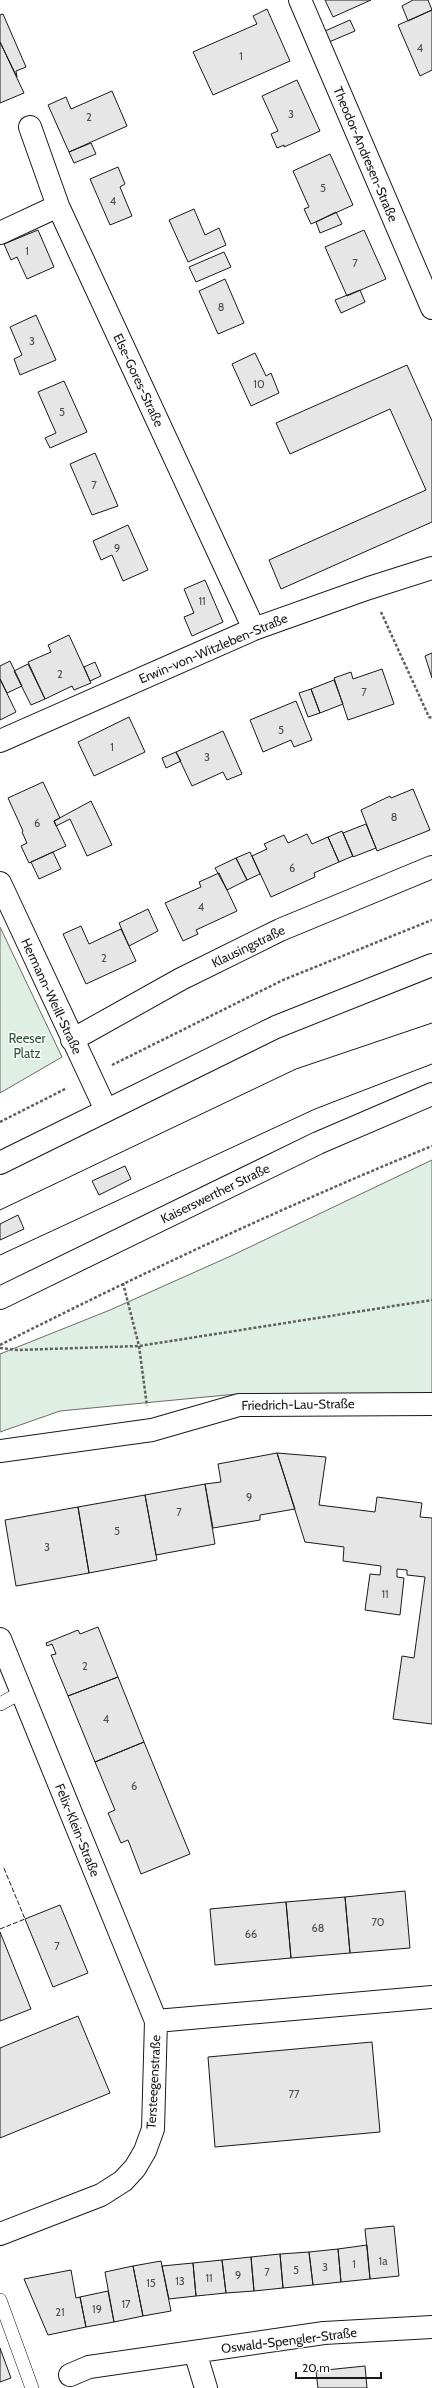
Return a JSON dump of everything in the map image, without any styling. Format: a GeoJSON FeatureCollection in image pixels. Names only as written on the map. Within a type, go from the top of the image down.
{"type":"FeatureCollection","features":[{"type":"Feature","properties":{"kind":"street","name":"Theodor-Andresen-Straße"},"geometry":{"type":"LineString","coordinates":[[300,0],[432,308]]}},
{"type":"Feature","properties":{"kind":"street","name":"Else-Gores-Straße"},"geometry":{"type":"LineString","coordinates":[[30,128],[58,206],[254,629]]}},
{"type":"Feature","properties":{"kind":"street"},"geometry":{"type":"LineString","coordinates":[[0,233],[58,206]]}},
{"type":"Feature","properties":{"kind":"street","name":"Erwin-von-Witzleben-Straße"},"geometry":{"type":"LineString","coordinates":[[0,741],[254,629],[369,588],[432,568]]}},
{"type":"Feature","properties":{"kind":"street","name":"Klausingstraße"},"geometry":{"type":"LineString","coordinates":[[72,1040],[181,979],[280,930],[432,867]]}},
{"type":"Feature","properties":{"kind":"street","name":"Hermann-Weill-Straße"},"geometry":{"type":"LineString","coordinates":[[0,882],[72,1040],[106,1110]]}},
{"type":"Feature","properties":{"kind":"street"},"geometry":{"type":"LineString","coordinates":[[0,1163],[276,1027],[432,965]]}},
{"type":"Feature","properties":{"kind":"street","name":"Kaiserswerther Straße"},"geometry":{"type":"LineString","coordinates":[[0,1298],[318,1143],[432,1094]]}},
{"type":"Feature","properties":{"kind":"street","name":"Friedrich-Lau-Straße"},"geometry":{"type":"LineString","coordinates":[[0,1451],[152,1430],[239,1404],[432,1404]]}},
{"type":"Feature","properties":{"kind":"street","name":"Felix-Klein-Straße"},"geometry":{"type":"LineString","coordinates":[[0,1638],[156,2021]]}},
{"type":"Feature","properties":{"kind":"street","name":"Tersteegenstraße"},"geometry":{"type":"LineString","coordinates":[[0,2234],[101,2195],[123,2181],[135,2168],[145,2151],[153,2129],[156,2021],[432,1998]]}},
{"type":"Feature","properties":{"kind":"street","name":"Oswald-Spengler-Straße"},"geometry":{"type":"LineString","coordinates":[[70,2375],[89,2367],[324,2333],[432,2327]]}},
{"type":"Feature","properties":{"kind":"street"},"geometry":{"type":"LineString","coordinates":[[195,2352],[206,2388]]}},
{"type":"Feature","properties":{"kind":"lane"},"geometry":{"type":"LineString","coordinates":[[0,1704],[22,1692]]}},
{"type":"Feature","properties":{"kind":"lane"},"geometry":{"type":"LineString","coordinates":[[0,2300],[32,2388]]}},
{"type":"Feature","properties":{"kind":"path"},"geometry":{"type":"LineString","coordinates":[[369,588],[429,717],[432,718]]}},
{"type":"Feature","properties":{"kind":"path"},"geometry":{"type":"LineString","coordinates":[[0,1122],[284,980],[432,920]]}},
{"type":"Feature","properties":{"kind":"path"},"geometry":{"type":"LineString","coordinates":[[0,1346],[123,1283],[344,1182],[432,1146]]}},
{"type":"Feature","properties":{"kind":"path"},"geometry":{"type":"LineString","coordinates":[[123,1283],[140,1346],[145,1396]]}},
{"type":"Feature","properties":{"kind":"path"},"geometry":{"type":"LineString","coordinates":[[0,1346],[17,1350],[140,1346],[432,1300]]}},
{"type":"Feature","properties":{"kind":"green space","name":"Reeser Platz"},"geometry":{"type":"Polygon","coordinates":[[[0,927],[62,1057],[0,1093],[0,927]]]}},
{"type":"Feature","properties":{"kind":"green space"},"geometry":{"type":"Polygon","coordinates":[[[432,1160],[432,1396],[237,1394],[60,1411],[0,1432],[0,1354],[110,1310],[233,1255],[432,1160]]]}},
{"type":"Feature","properties":{"kind":"building"},"geometry":{"type":"Polygon","coordinates":[[[325,0],[371,0],[333,17],[325,0]]]}},
{"type":"Feature","properties":{"kind":"building"},"geometry":{"type":"Polygon","coordinates":[[[413,0],[428,0],[432,10],[408,21],[402,6],[413,0]]]}},
{"type":"Feature","properties":{"kind":"building"},"geometry":{"type":"Polygon","coordinates":[[[267,9],[290,61],[213,95],[193,52],[257,24],[253,16],[267,9]]]}},
{"type":"Feature","properties":{"kind":"building"},"geometry":{"type":"Polygon","coordinates":[[[432,10],[432,70],[420,76],[398,25],[432,10]]]}},
{"type":"Feature","properties":{"kind":"building"},"geometry":{"type":"Polygon","coordinates":[[[3,14],[26,67],[16,71],[17,77],[0,42],[0,15],[3,14]]]}},
{"type":"Feature","properties":{"kind":"building"},"geometry":{"type":"Polygon","coordinates":[[[350,20],[355,31],[329,42],[325,31],[350,20]]]}},
{"type":"Feature","properties":{"kind":"building"},"geometry":{"type":"Polygon","coordinates":[[[0,42],[24,93],[0,103],[0,42]]]}},
{"type":"Feature","properties":{"kind":"building"},"geometry":{"type":"Polygon","coordinates":[[[297,80],[320,131],[284,147],[284,145],[277,148],[271,134],[278,131],[262,96],[297,80]]]}},
{"type":"Feature","properties":{"kind":"building"},"geometry":{"type":"Polygon","coordinates":[[[112,91],[127,126],[69,152],[48,105],[66,97],[71,109],[112,91]]]}},
{"type":"Feature","properties":{"kind":"building"},"geometry":{"type":"Polygon","coordinates":[[[91,143],[96,154],[74,163],[69,152],[91,143]]]}},
{"type":"Feature","properties":{"kind":"building"},"geometry":{"type":"Polygon","coordinates":[[[330,154],[353,205],[311,224],[304,209],[309,207],[293,171],[330,154]]]}},
{"type":"Feature","properties":{"kind":"building"},"geometry":{"type":"Polygon","coordinates":[[[118,167],[125,184],[120,187],[132,216],[110,225],[90,179],[118,167]]]}},
{"type":"Feature","properties":{"kind":"building"},"geometry":{"type":"Polygon","coordinates":[[[194,209],[205,235],[219,228],[226,245],[188,262],[169,220],[194,209]]]}},
{"type":"Feature","properties":{"kind":"building"},"geometry":{"type":"Polygon","coordinates":[[[336,212],[342,224],[320,233],[316,222],[336,212]]]}},
{"type":"Feature","properties":{"kind":"building"},"geometry":{"type":"Polygon","coordinates":[[[38,230],[54,267],[27,279],[17,257],[11,260],[4,244],[38,230]]]}},
{"type":"Feature","properties":{"kind":"building"},"geometry":{"type":"Polygon","coordinates":[[[364,230],[386,279],[347,296],[325,247],[364,230]]]}},
{"type":"Feature","properties":{"kind":"building"},"geometry":{"type":"Polygon","coordinates":[[[224,252],[231,267],[196,282],[189,267],[224,252]]]}},
{"type":"Feature","properties":{"kind":"building"},"geometry":{"type":"Polygon","coordinates":[[[225,279],[244,323],[218,334],[199,291],[225,279]]]}},
{"type":"Feature","properties":{"kind":"building"},"geometry":{"type":"Polygon","coordinates":[[[360,290],[365,302],[341,313],[335,300],[360,290]]]}},
{"type":"Feature","properties":{"kind":"building"},"geometry":{"type":"Polygon","coordinates":[[[36,315],[56,360],[20,375],[14,359],[22,355],[10,327],[36,315]]]}},
{"type":"Feature","properties":{"kind":"building"},"geometry":{"type":"Polygon","coordinates":[[[255,353],[266,376],[271,373],[279,393],[251,406],[232,364],[255,353]]]}},
{"type":"Feature","properties":{"kind":"building"},"geometry":{"type":"Polygon","coordinates":[[[407,365],[432,421],[432,522],[281,589],[269,560],[426,490],[390,409],[290,454],[276,423],[407,365]]]}},
{"type":"Feature","properties":{"kind":"building"},"geometry":{"type":"Polygon","coordinates":[[[64,381],[87,432],[50,448],[45,438],[56,433],[38,392],[64,381]]]}},
{"type":"Feature","properties":{"kind":"building"},"geometry":{"type":"Polygon","coordinates":[[[95,453],[118,506],[92,515],[70,464],[95,453]]]}},
{"type":"Feature","properties":{"kind":"building"},"geometry":{"type":"Polygon","coordinates":[[[128,525],[148,570],[123,581],[112,555],[101,560],[93,541],[128,525]]]}},
{"type":"Feature","properties":{"kind":"building"},"geometry":{"type":"Polygon","coordinates":[[[205,580],[223,622],[192,636],[184,617],[194,613],[184,589],[205,580]]]}},
{"type":"Feature","properties":{"kind":"building"},"geometry":{"type":"Polygon","coordinates":[[[69,635],[91,683],[74,690],[72,686],[45,699],[28,662],[51,652],[48,645],[69,635]]]}},
{"type":"Feature","properties":{"kind":"building"},"geometry":{"type":"Polygon","coordinates":[[[432,653],[432,678],[425,656],[432,653]]]}},
{"type":"Feature","properties":{"kind":"building"},"geometry":{"type":"Polygon","coordinates":[[[10,661],[22,686],[7,693],[0,679],[0,666],[10,661]]]}},
{"type":"Feature","properties":{"kind":"building"},"geometry":{"type":"Polygon","coordinates":[[[95,662],[101,676],[90,681],[84,667],[95,662]]]}},
{"type":"Feature","properties":{"kind":"building"},"geometry":{"type":"Polygon","coordinates":[[[28,664],[45,699],[31,705],[14,671],[28,664]]]}},
{"type":"Feature","properties":{"kind":"building"},"geometry":{"type":"Polygon","coordinates":[[[382,669],[394,704],[348,720],[334,678],[351,672],[353,679],[382,669]]]}},
{"type":"Feature","properties":{"kind":"building"},"geometry":{"type":"Polygon","coordinates":[[[0,679],[16,712],[0,720],[0,679]]]}},
{"type":"Feature","properties":{"kind":"building"},"geometry":{"type":"Polygon","coordinates":[[[334,680],[343,704],[320,713],[311,689],[334,680]]]}},
{"type":"Feature","properties":{"kind":"building"},"geometry":{"type":"Polygon","coordinates":[[[311,689],[320,713],[308,717],[299,693],[311,689]]]}},
{"type":"Feature","properties":{"kind":"building"},"geometry":{"type":"Polygon","coordinates":[[[296,701],[312,740],[294,747],[291,740],[263,752],[250,720],[296,701]]]}},
{"type":"Feature","properties":{"kind":"building"},"geometry":{"type":"Polygon","coordinates":[[[129,717],[145,752],[94,776],[78,742],[129,717]]]}},
{"type":"Feature","properties":{"kind":"building"},"geometry":{"type":"Polygon","coordinates":[[[223,731],[242,774],[227,780],[223,772],[192,786],[176,752],[223,731]]]}},
{"type":"Feature","properties":{"kind":"building"},"geometry":{"type":"Polygon","coordinates":[[[176,752],[181,761],[166,768],[162,758],[176,752]]]}},
{"type":"Feature","properties":{"kind":"building"},"geometry":{"type":"Polygon","coordinates":[[[43,782],[60,818],[54,821],[66,846],[29,863],[21,846],[27,843],[8,798],[43,782]]]}},
{"type":"Feature","properties":{"kind":"building"},"geometry":{"type":"Polygon","coordinates":[[[413,789],[430,830],[377,851],[361,810],[390,796],[391,798],[413,789]]]}},
{"type":"Feature","properties":{"kind":"building"},"geometry":{"type":"Polygon","coordinates":[[[91,801],[112,845],[87,856],[70,819],[56,826],[54,821],[91,801]]]}},
{"type":"Feature","properties":{"kind":"building"},"geometry":{"type":"Polygon","coordinates":[[[366,824],[376,848],[353,857],[343,833],[366,824]]]}},
{"type":"Feature","properties":{"kind":"building"},"geometry":{"type":"Polygon","coordinates":[[[342,831],[353,856],[339,862],[328,837],[342,831]]]}},
{"type":"Feature","properties":{"kind":"building"},"geometry":{"type":"Polygon","coordinates":[[[307,834],[312,844],[328,837],[339,862],[314,873],[315,877],[271,897],[252,856],[267,849],[264,844],[284,835],[288,843],[307,834]]]}},
{"type":"Feature","properties":{"kind":"building"},"geometry":{"type":"Polygon","coordinates":[[[53,852],[61,869],[39,879],[31,862],[53,852]]]}},
{"type":"Feature","properties":{"kind":"building"},"geometry":{"type":"Polygon","coordinates":[[[250,852],[260,874],[247,880],[236,858],[250,852]]]}},
{"type":"Feature","properties":{"kind":"building"},"geometry":{"type":"Polygon","coordinates":[[[236,858],[247,880],[227,890],[215,868],[236,858]]]}},
{"type":"Feature","properties":{"kind":"building"},"geometry":{"type":"Polygon","coordinates":[[[219,873],[237,911],[196,930],[198,934],[183,941],[165,903],[201,887],[199,882],[219,873]]]}},
{"type":"Feature","properties":{"kind":"building"},"geometry":{"type":"Polygon","coordinates":[[[148,909],[158,931],[129,946],[119,923],[148,909]]]}},
{"type":"Feature","properties":{"kind":"building"},"geometry":{"type":"Polygon","coordinates":[[[81,926],[89,944],[121,929],[136,961],[86,984],[63,934],[81,926]]]}},
{"type":"Feature","properties":{"kind":"building"},"geometry":{"type":"Polygon","coordinates":[[[125,1166],[131,1179],[99,1195],[92,1181],[125,1166]]]}},
{"type":"Feature","properties":{"kind":"building"},"geometry":{"type":"Polygon","coordinates":[[[18,1215],[24,1229],[0,1240],[0,1224],[18,1215]]]}},
{"type":"Feature","properties":{"kind":"building"},"geometry":{"type":"Polygon","coordinates":[[[277,1453],[326,1457],[319,1505],[375,1512],[377,1497],[422,1503],[420,1517],[432,1518],[432,1724],[393,1719],[402,1656],[414,1658],[425,1577],[407,1575],[407,1570],[397,1569],[397,1577],[404,1578],[400,1615],[365,1610],[370,1574],[380,1575],[381,1566],[343,1561],[344,1547],[305,1542],[277,1453]]]}},
{"type":"Feature","properties":{"kind":"building"},"geometry":{"type":"Polygon","coordinates":[[[277,1453],[295,1509],[260,1515],[260,1520],[213,1528],[205,1484],[221,1482],[218,1464],[277,1453]]]}},
{"type":"Feature","properties":{"kind":"building"},"geometry":{"type":"Polygon","coordinates":[[[205,1484],[215,1544],[156,1555],[145,1495],[205,1484]]]}},
{"type":"Feature","properties":{"kind":"building"},"geometry":{"type":"Polygon","coordinates":[[[145,1495],[157,1560],[89,1573],[78,1507],[145,1495]]]}},
{"type":"Feature","properties":{"kind":"building"},"geometry":{"type":"Polygon","coordinates":[[[78,1507],[89,1573],[16,1586],[5,1520],[78,1507]]]}},
{"type":"Feature","properties":{"kind":"building"},"geometry":{"type":"Polygon","coordinates":[[[98,1627],[118,1677],[68,1696],[51,1655],[56,1654],[52,1644],[47,1646],[46,1643],[78,1630],[80,1634],[98,1627]]]}},
{"type":"Feature","properties":{"kind":"building"},"geometry":{"type":"Polygon","coordinates":[[[118,1677],[144,1742],[95,1762],[68,1696],[118,1677]]]}},
{"type":"Feature","properties":{"kind":"building"},"geometry":{"type":"Polygon","coordinates":[[[144,1742],[190,1854],[141,1874],[128,1840],[121,1843],[108,1813],[115,1810],[95,1762],[144,1742]]]}},
{"type":"Feature","properties":{"kind":"building"},"geometry":{"type":"Polygon","coordinates":[[[405,1891],[410,1948],[350,1953],[345,1897],[405,1891]]]}},
{"type":"Feature","properties":{"kind":"building"},"geometry":{"type":"Polygon","coordinates":[[[345,1897],[350,1953],[291,1958],[286,1902],[345,1897]]]}},
{"type":"Feature","properties":{"kind":"building"},"geometry":{"type":"Polygon","coordinates":[[[286,1902],[291,1958],[215,1965],[210,1909],[286,1902]]]}},
{"type":"Feature","properties":{"kind":"building"},"geometry":{"type":"Polygon","coordinates":[[[60,1905],[88,1973],[53,1987],[25,1919],[60,1905]]]}},
{"type":"Feature","properties":{"kind":"building"},"geometry":{"type":"Polygon","coordinates":[[[0,1932],[31,2009],[0,2021],[0,1932]]]}},
{"type":"Feature","properties":{"kind":"building"},"geometry":{"type":"Polygon","coordinates":[[[78,2016],[110,2093],[0,2138],[0,2048],[78,2016]]]}},
{"type":"Feature","properties":{"kind":"building"},"geometry":{"type":"Polygon","coordinates":[[[372,2042],[380,2132],[215,2147],[208,2057],[372,2042]]]}},
{"type":"Feature","properties":{"kind":"building"},"geometry":{"type":"Polygon","coordinates":[[[394,2226],[399,2276],[370,2279],[365,2229],[394,2226]]]}},
{"type":"Feature","properties":{"kind":"building"},"geometry":{"type":"Polygon","coordinates":[[[367,2245],[370,2279],[341,2282],[338,2249],[367,2245]]]}},
{"type":"Feature","properties":{"kind":"building"},"geometry":{"type":"Polygon","coordinates":[[[338,2249],[341,2282],[313,2285],[309,2252],[338,2249]]]}},
{"type":"Feature","properties":{"kind":"building"},"geometry":{"type":"Polygon","coordinates":[[[309,2252],[313,2285],[283,2288],[280,2254],[309,2252]]]}},
{"type":"Feature","properties":{"kind":"building"},"geometry":{"type":"Polygon","coordinates":[[[280,2254],[283,2288],[254,2291],[251,2257],[280,2254]]]}},
{"type":"Feature","properties":{"kind":"building"},"geometry":{"type":"Polygon","coordinates":[[[251,2257],[254,2291],[226,2293],[222,2260],[251,2257]]]}},
{"type":"Feature","properties":{"kind":"building"},"geometry":{"type":"Polygon","coordinates":[[[222,2260],[226,2293],[196,2296],[193,2263],[222,2260]]]}},
{"type":"Feature","properties":{"kind":"building"},"geometry":{"type":"Polygon","coordinates":[[[161,2261],[171,2311],[143,2316],[133,2266],[161,2261]]]}},
{"type":"Feature","properties":{"kind":"building"},"geometry":{"type":"Polygon","coordinates":[[[193,2263],[196,2296],[169,2299],[162,2266],[193,2263]]]}},
{"type":"Feature","properties":{"kind":"building"},"geometry":{"type":"Polygon","coordinates":[[[133,2266],[143,2316],[114,2322],[105,2272],[133,2266]]]}},
{"type":"Feature","properties":{"kind":"building"},"geometry":{"type":"Polygon","coordinates":[[[71,2270],[76,2298],[80,2297],[86,2327],[48,2335],[24,2279],[71,2270]]]}},
{"type":"Feature","properties":{"kind":"building"},"geometry":{"type":"Polygon","coordinates":[[[108,2291],[114,2322],[86,2327],[80,2297],[108,2291]]]}},
{"type":"Feature","properties":{"kind":"building"},"geometry":{"type":"Polygon","coordinates":[[[0,2348],[11,2378],[0,2382],[0,2348]]]}},
{"type":"Feature","properties":{"kind":"building"},"geometry":{"type":"Polygon","coordinates":[[[365,2366],[367,2388],[318,2388],[316,2371],[365,2366]]]}},
{"type":"Feature","properties":{"kind":"tram line"},"geometry":{"type":"LineString","coordinates":[[0,1210],[296,1069],[432,1023]]}},
{"type":"Feature","properties":{"kind":"tram line"},"geometry":{"type":"LineString","coordinates":[[0,1255],[315,1109],[432,1064]]}},
{"type":"Feature","properties":{"kind":"fence"},"geometry":{"type":"LineString","coordinates":[[0,1929],[25,1919],[3,1866]]}}]}
